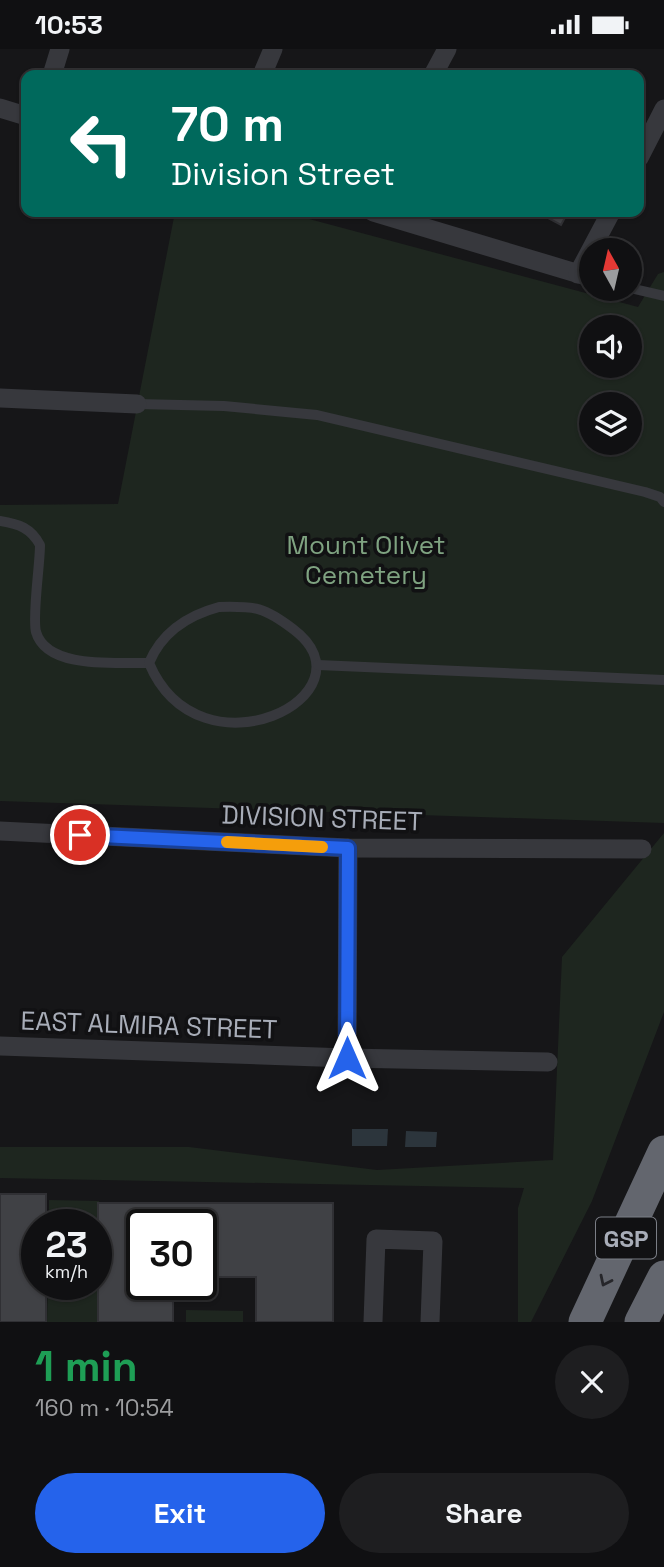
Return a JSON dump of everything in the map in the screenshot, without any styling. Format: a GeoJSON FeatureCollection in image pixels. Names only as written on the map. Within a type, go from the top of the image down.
{"type":"FeatureCollection","features":[{"type":"Feature","properties":{"kind":"highway","name":"GSP"},"geometry":{"type":"LineString","coordinates":[[585,1322],[664,1152]]}},
{"type":"Feature","properties":{"kind":"highway","name":"GSP"},"geometry":{"type":"LineString","coordinates":[[641,1322],[664,1277]]}},
{"type":"Feature","properties":{"kind":"street"},"geometry":{"type":"LineString","coordinates":[[54,70],[60,49]]}},
{"type":"Feature","properties":{"kind":"street"},"geometry":{"type":"LineString","coordinates":[[264,70],[273,49]]}},
{"type":"Feature","properties":{"kind":"street"},"geometry":{"type":"LineString","coordinates":[[436,70],[447,49]]}},
{"type":"Feature","properties":{"kind":"street"},"geometry":{"type":"LineString","coordinates":[[0,108],[21,114]]}},
{"type":"Feature","properties":{"kind":"street"},"geometry":{"type":"LineString","coordinates":[[644,148],[664,109]]}},
{"type":"Feature","properties":{"kind":"street"},"geometry":{"type":"LineString","coordinates":[[390,217],[579,274]]}},
{"type":"Feature","properties":{"kind":"street"},"geometry":{"type":"LineString","coordinates":[[600,238],[609,217]]}},
{"type":"Feature","properties":{"kind":"street"},"geometry":{"type":"LineString","coordinates":[[0,398],[137,404]]}},
{"type":"Feature","properties":{"kind":"street","name":"DIVISION STREET"},"geometry":{"type":"LineString","coordinates":[[0,831],[348,848],[642,849]]}},
{"type":"Feature","properties":{"kind":"street"},"geometry":{"type":"LineString","coordinates":[[347,1058],[348,848]]}},
{"type":"Feature","properties":{"kind":"street","name":"EAST ALMIRA STREET"},"geometry":{"type":"LineString","coordinates":[[0,1046],[548,1062]]}},
{"type":"Feature","properties":{"kind":"street"},"geometry":{"type":"LineString","coordinates":[[373,1322],[376,1239],[433,1241],[430,1322]]}},
{"type":"Feature","properties":{"kind":"lane"},"geometry":{"type":"LineString","coordinates":[[642,291],[664,296]]}},
{"type":"Feature","properties":{"kind":"lane"},"geometry":{"type":"LineString","coordinates":[[137,404],[224,406],[317,415],[645,492],[660,497],[664,502]]}},
{"type":"Feature","properties":{"kind":"lane"},"geometry":{"type":"LineString","coordinates":[[0,521],[23,526],[34,533],[40,545],[36,630],[43,646],[56,655],[71,659],[149,663]]}},
{"type":"Feature","properties":{"kind":"lane"},"geometry":{"type":"LineString","coordinates":[[219,607],[240,607],[263,609],[281,620],[301,635],[312,650],[318,665],[318,674],[311,689],[295,703],[276,714],[234,723],[205,719],[185,709],[168,695],[149,663],[153,652],[177,625],[198,613],[219,607]]}},
{"type":"Feature","properties":{"kind":"lane"},"geometry":{"type":"LineString","coordinates":[[318,665],[664,680]]}},
{"type":"Feature","properties":{"kind":"green space","name":"Mount Olivet Cemetery"},"geometry":{"type":"Polygon","coordinates":[[[174,217],[302,217],[579,291],[579,301],[616,301],[638,307],[658,274],[664,272],[664,823],[0,801],[0,505],[118,504],[174,217]]]}},
{"type":"Feature","properties":{"kind":"green space"},"geometry":{"type":"Polygon","coordinates":[[[664,833],[664,1012],[592,1201],[531,1322],[518,1322],[518,1208],[524,1188],[0,1178],[0,1147],[189,1147],[377,1170],[553,1160],[562,957],[664,833]]]}},
{"type":"Feature","properties":{"kind":"green space"},"geometry":{"type":"Polygon","coordinates":[[[49,1200],[99,1201],[99,1209],[49,1209],[49,1200]]]}},
{"type":"Feature","properties":{"kind":"green space"},"geometry":{"type":"Polygon","coordinates":[[[48,1300],[98,1300],[98,1322],[47,1322],[48,1300]]]}},
{"type":"Feature","properties":{"kind":"green space"},"geometry":{"type":"Polygon","coordinates":[[[186,1310],[243,1311],[243,1322],[186,1322],[186,1310]]]}},
{"type":"Feature","properties":{"kind":"shaded area"},"geometry":{"type":"Polygon","coordinates":[[[352,1129],[388,1129],[387,1146],[352,1146],[352,1129]]]}},
{"type":"Feature","properties":{"kind":"shaded area"},"geometry":{"type":"Polygon","coordinates":[[[406,1131],[437,1132],[436,1147],[405,1147],[406,1131]]]}},
{"type":"Feature","properties":{"kind":"building"},"geometry":{"type":"Polygon","coordinates":[[[546,217],[565,217],[561,225],[546,217]]]}},
{"type":"Feature","properties":{"kind":"building"},"geometry":{"type":"Polygon","coordinates":[[[0,1194],[46,1194],[46,1209],[21,1209],[21,1300],[46,1300],[46,1322],[0,1322],[0,1194]]]}},
{"type":"Feature","properties":{"kind":"building"},"geometry":{"type":"Polygon","coordinates":[[[98,1203],[333,1203],[333,1322],[256,1322],[256,1277],[217,1277],[217,1209],[126,1209],[126,1300],[173,1300],[173,1322],[98,1322],[98,1300],[112,1300],[112,1209],[98,1209],[98,1203]]]}},
{"type":"Feature","properties":{"kind":"slow traffic"},"geometry":{"type":"LineString","coordinates":[[227,842],[322,847]]}},
{"type":"Feature","properties":{"kind":"route"},"geometry":{"type":"LineString","coordinates":[[80,835],[348,848],[347,1058]]}}]}
